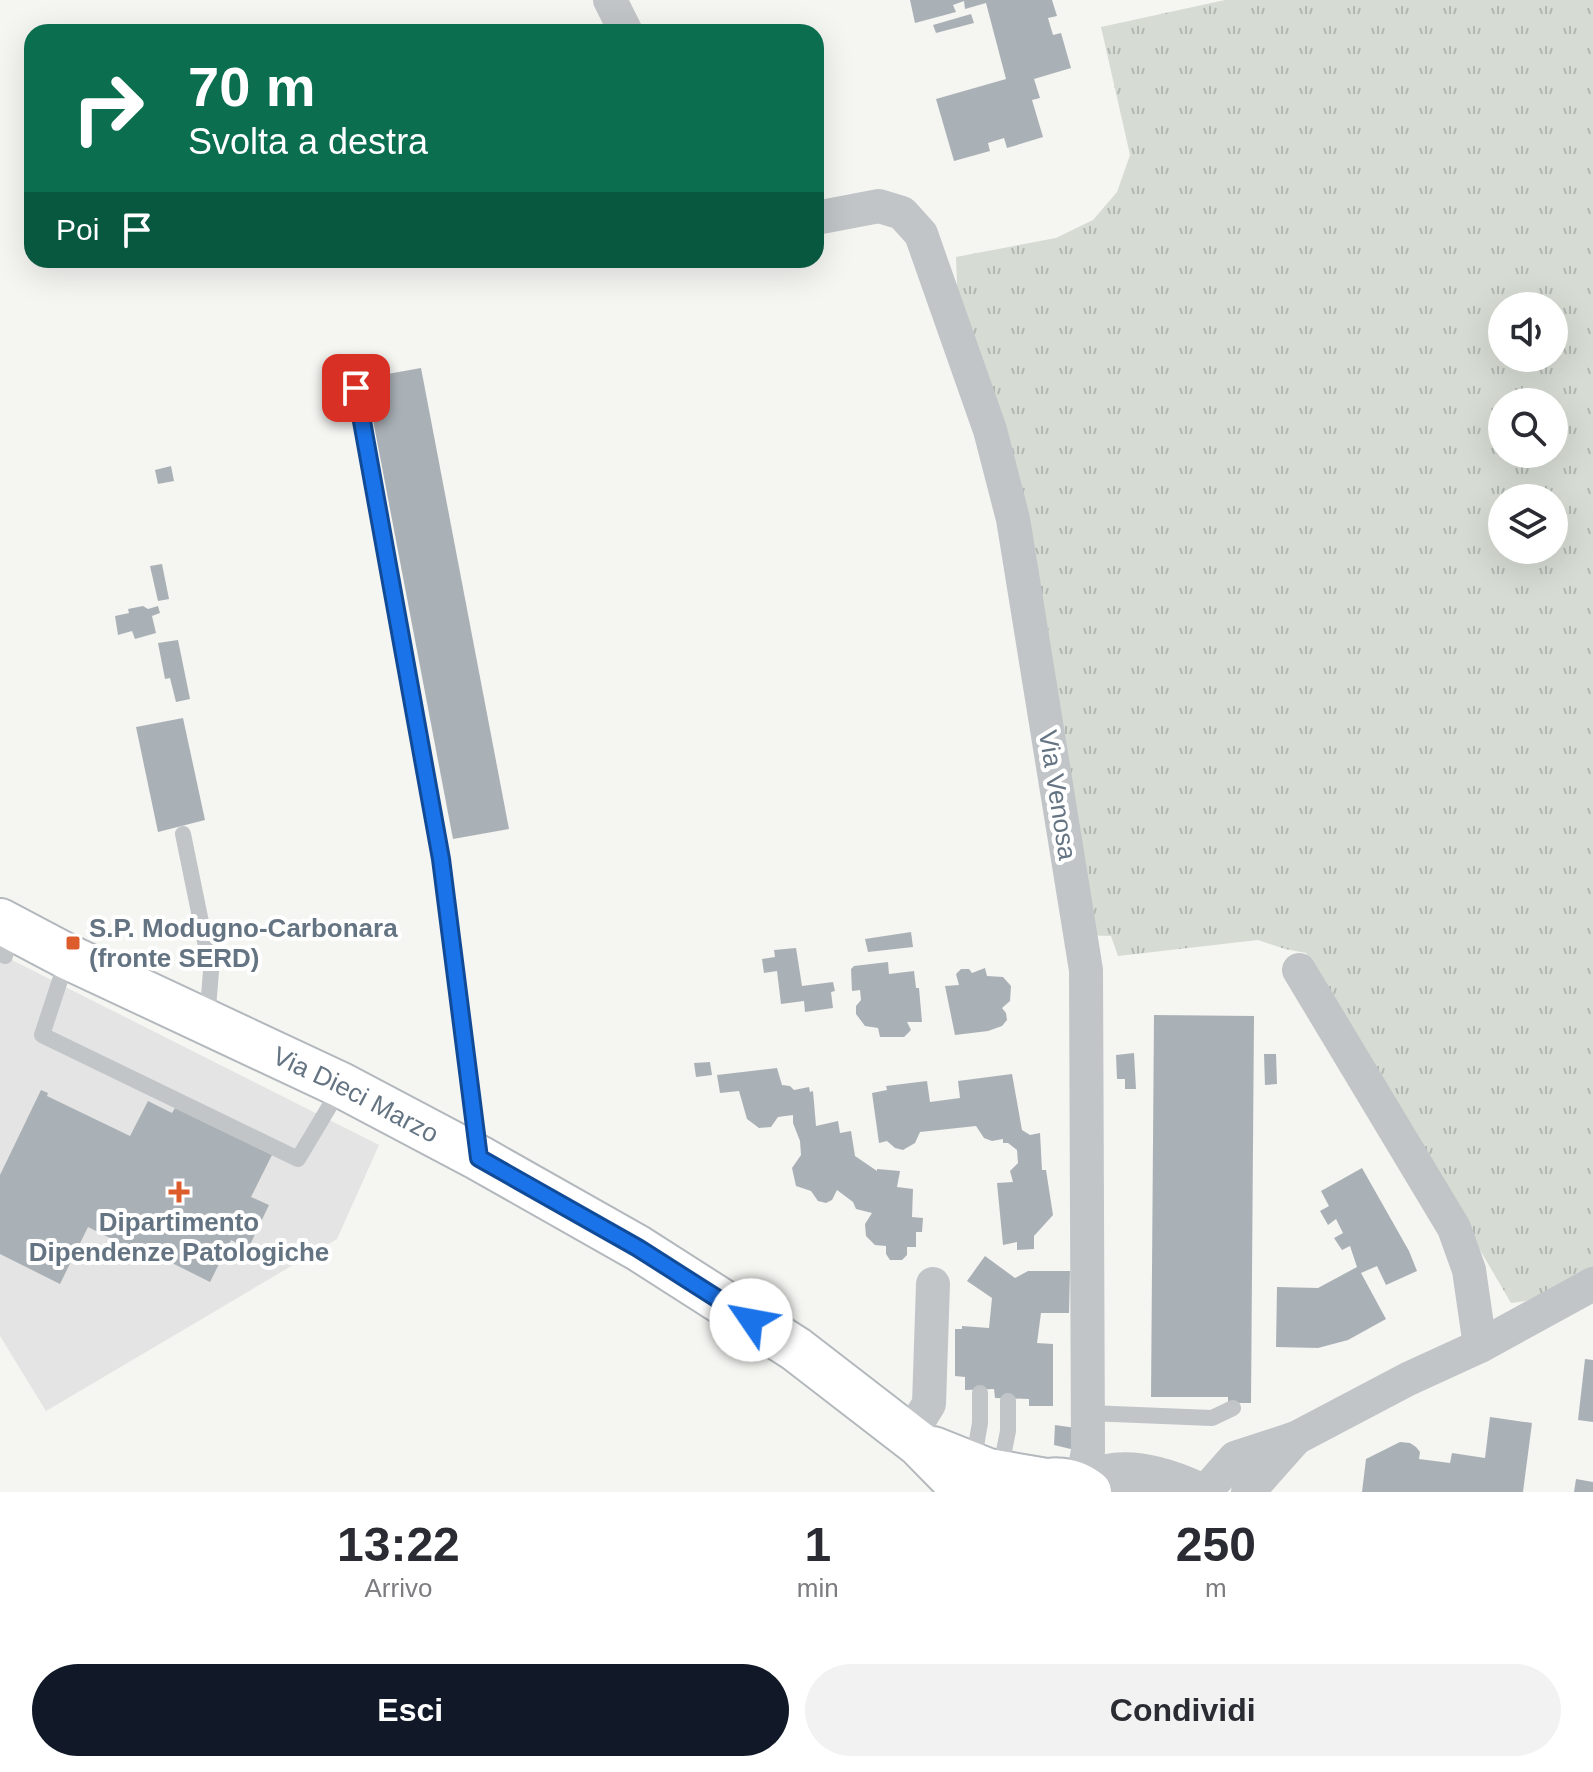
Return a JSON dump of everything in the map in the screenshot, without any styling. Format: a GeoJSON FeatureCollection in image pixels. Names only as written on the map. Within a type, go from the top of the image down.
{"type":"FeatureCollection","features":[{"type":"Feature","properties":{"kind":"main road","name":"Via Dieci Marzo"},"geometry":{"type":"LineString","coordinates":[[5,935],[68,957],[341,1085],[479,1158],[706,1290],[796,1349],[914,1440],[1026,1483]]}},
{"type":"Feature","properties":{"kind":"street"},"geometry":{"type":"LineString","coordinates":[[610,0],[622,24]]}},
{"type":"Feature","properties":{"kind":"street","name":"Via Venosa"},"geometry":{"type":"LineString","coordinates":[[824,216],[879,206],[902,213],[921,234],[990,430],[1013,519],[1086,970],[1088,1451],[1082,1481],[1026,1483]]}},
{"type":"Feature","properties":{"kind":"street"},"geometry":{"type":"LineString","coordinates":[[1299,970],[1454,1228],[1469,1270],[1480,1346]]}},
{"type":"Feature","properties":{"kind":"street"},"geometry":{"type":"LineString","coordinates":[[914,1440],[929,1404],[933,1284]]}},
{"type":"Feature","properties":{"kind":"street"},"geometry":{"type":"LineString","coordinates":[[1205,1492],[1235,1458],[1296,1438],[1408,1379],[1480,1346],[1593,1284]]}},
{"type":"Feature","properties":{"kind":"street"},"geometry":{"type":"LineString","coordinates":[[1248,1492],[1296,1438]]}},
{"type":"Feature","properties":{"kind":"street"},"geometry":{"type":"LineString","coordinates":[[1286,1492],[1296,1438]]}},
{"type":"Feature","properties":{"kind":"street"},"geometry":{"type":"LineString","coordinates":[[1026,1483],[1137,1474],[1173,1481],[1196,1492]]}},
{"type":"Feature","properties":{"kind":"lane"},"geometry":{"type":"LineString","coordinates":[[356,388],[441,859],[479,1158]]}},
{"type":"Feature","properties":{"kind":"lane"},"geometry":{"type":"LineString","coordinates":[[183,834],[211,971],[207,1022]]}},
{"type":"Feature","properties":{"kind":"lane"},"geometry":{"type":"LineString","coordinates":[[68,957],[42,1035],[298,1159],[341,1085]]}},
{"type":"Feature","properties":{"kind":"lane"},"geometry":{"type":"LineString","coordinates":[[980,1393],[980,1423],[1026,1483]]}},
{"type":"Feature","properties":{"kind":"lane"},"geometry":{"type":"LineString","coordinates":[[1008,1401],[1008,1431],[1026,1483]]}},
{"type":"Feature","properties":{"kind":"lane"},"geometry":{"type":"LineString","coordinates":[[1088,1413],[1212,1418],[1233,1408]]}},
{"type":"Feature","properties":{"kind":"shaded area","name":"Dipartimento Dipendenze Patologiche"},"geometry":{"type":"Polygon","coordinates":[[[0,954],[379,1145],[337,1239],[46,1411],[0,1336],[0,954]]]}},
{"type":"Feature","properties":{"kind":"green space"},"geometry":{"type":"Polygon","coordinates":[[[1225,0],[1593,0],[1593,1276],[1555,1297],[1511,1303],[1306,953],[1258,940],[1118,956],[1111,936],[1080,935],[958,311],[956,257],[1056,238],[1093,220],[1117,192],[1130,155],[1101,27],[1225,0]]]}},
{"type":"Feature","properties":{"kind":"building"},"geometry":{"type":"Polygon","coordinates":[[[910,0],[1052,0],[1057,16],[1048,18],[1053,35],[1061,33],[1071,68],[1034,79],[1040,98],[1032,100],[1043,137],[1007,148],[1004,138],[988,143],[990,151],[954,161],[936,99],[1006,79],[986,3],[965,9],[964,1],[953,5],[956,12],[915,23],[910,0]]]}},
{"type":"Feature","properties":{"kind":"building"},"geometry":{"type":"Polygon","coordinates":[[[971,14],[974,23],[936,33],[933,25],[971,14]]]}},
{"type":"Feature","properties":{"kind":"building"},"geometry":{"type":"Polygon","coordinates":[[[421,368],[509,829],[453,839],[365,378],[421,368]]]}},
{"type":"Feature","properties":{"kind":"building"},"geometry":{"type":"Polygon","coordinates":[[[171,466],[174,481],[158,484],[155,470],[171,466]]]}},
{"type":"Feature","properties":{"kind":"building"},"geometry":{"type":"Polygon","coordinates":[[[162,564],[169,599],[158,601],[150,566],[162,564]]]}},
{"type":"Feature","properties":{"kind":"building"},"geometry":{"type":"Polygon","coordinates":[[[143,606],[148,609],[158,606],[160,613],[152,616],[156,633],[135,639],[132,631],[118,635],[115,616],[143,606]]]}},
{"type":"Feature","properties":{"kind":"building"},"geometry":{"type":"Polygon","coordinates":[[[178,640],[190,699],[176,702],[170,678],[165,679],[158,643],[178,640]]]}},
{"type":"Feature","properties":{"kind":"building"},"geometry":{"type":"Polygon","coordinates":[[[183,718],[205,820],[158,832],[136,727],[183,718]]]}},
{"type":"Feature","properties":{"kind":"building"},"geometry":{"type":"Polygon","coordinates":[[[911,932],[913,947],[868,952],[865,939],[911,932]]]}},
{"type":"Feature","properties":{"kind":"building"},"geometry":{"type":"Polygon","coordinates":[[[796,948],[802,986],[833,982],[833,1008],[805,1012],[804,1001],[781,1004],[777,971],[764,973],[762,959],[775,957],[774,950],[796,948]]]}},
{"type":"Feature","properties":{"kind":"building"},"geometry":{"type":"Polygon","coordinates":[[[888,962],[889,974],[914,971],[916,988],[919,988],[922,1022],[907,1022],[911,1030],[904,1037],[880,1037],[878,1028],[865,1026],[856,1014],[856,1006],[861,1000],[860,990],[852,991],[851,969],[888,962]]]}},
{"type":"Feature","properties":{"kind":"building"},"geometry":{"type":"Polygon","coordinates":[[[985,968],[987,976],[1003,977],[1011,986],[1010,1001],[1002,1008],[1007,1020],[1002,1026],[988,1031],[955,1035],[945,986],[959,985],[956,974],[961,969],[969,969],[972,973],[985,968]]]}},
{"type":"Feature","properties":{"kind":"building"},"geometry":{"type":"Polygon","coordinates":[[[1154,1015],[1254,1016],[1251,1403],[1228,1403],[1228,1397],[1151,1397],[1154,1015]]]}},
{"type":"Feature","properties":{"kind":"building"},"geometry":{"type":"Polygon","coordinates":[[[1134,1053],[1136,1089],[1125,1089],[1125,1079],[1117,1079],[1116,1055],[1134,1053]]]}},
{"type":"Feature","properties":{"kind":"building"},"geometry":{"type":"Polygon","coordinates":[[[1264,1054],[1276,1054],[1277,1084],[1265,1085],[1264,1054]]]}},
{"type":"Feature","properties":{"kind":"building"},"geometry":{"type":"Polygon","coordinates":[[[710,1062],[712,1075],[696,1077],[694,1063],[710,1062]]]}},
{"type":"Feature","properties":{"kind":"building"},"geometry":{"type":"Polygon","coordinates":[[[777,1068],[782,1085],[794,1090],[809,1087],[810,1092],[813,1091],[816,1126],[838,1121],[840,1133],[851,1131],[855,1156],[877,1171],[900,1171],[897,1187],[913,1189],[912,1217],[923,1218],[922,1232],[916,1232],[916,1247],[907,1247],[907,1255],[902,1260],[890,1260],[886,1246],[875,1245],[866,1236],[865,1224],[872,1213],[856,1209],[853,1202],[837,1190],[832,1200],[826,1203],[818,1201],[811,1191],[796,1186],[792,1168],[801,1155],[793,1115],[778,1117],[771,1127],[759,1128],[747,1119],[739,1091],[720,1093],[717,1075],[777,1068]]]}},
{"type":"Feature","properties":{"kind":"building"},"geometry":{"type":"Polygon","coordinates":[[[1012,1074],[1022,1130],[1030,1135],[1040,1133],[1042,1170],[1046,1170],[1053,1215],[1034,1236],[1034,1249],[1017,1250],[1017,1242],[1003,1245],[997,1183],[1013,1182],[1010,1171],[1018,1163],[1017,1150],[1003,1143],[1003,1139],[992,1141],[984,1138],[976,1126],[920,1132],[915,1143],[903,1150],[887,1141],[879,1143],[872,1093],[887,1090],[886,1086],[927,1081],[930,1102],[960,1098],[958,1081],[1012,1074]]]}},
{"type":"Feature","properties":{"kind":"building"},"geometry":{"type":"Polygon","coordinates":[[[41,1090],[48,1093],[47,1096],[130,1136],[148,1101],[172,1113],[175,1108],[272,1155],[251,1197],[269,1205],[248,1249],[231,1240],[210,1282],[138,1246],[136,1251],[88,1227],[60,1284],[0,1254],[0,1175],[41,1090]]]}},
{"type":"Feature","properties":{"kind":"building"},"geometry":{"type":"Polygon","coordinates":[[[1362,1168],[1417,1271],[1386,1285],[1377,1266],[1361,1273],[1386,1319],[1348,1340],[1318,1348],[1276,1347],[1277,1287],[1318,1288],[1357,1267],[1350,1246],[1342,1250],[1334,1238],[1343,1233],[1336,1219],[1328,1225],[1320,1211],[1329,1206],[1321,1191],[1362,1168]]]}},
{"type":"Feature","properties":{"kind":"building"},"geometry":{"type":"Polygon","coordinates":[[[985,1256],[1015,1278],[1028,1271],[1070,1271],[1069,1313],[1041,1313],[1037,1343],[1053,1344],[1053,1406],[1029,1406],[1029,1399],[995,1398],[994,1389],[965,1390],[965,1377],[955,1376],[955,1329],[962,1329],[962,1326],[989,1328],[992,1298],[967,1281],[985,1256]]]}},
{"type":"Feature","properties":{"kind":"building"},"geometry":{"type":"Polygon","coordinates":[[[1585,1359],[1593,1360],[1593,1422],[1578,1420],[1585,1359]]]}},
{"type":"Feature","properties":{"kind":"building"},"geometry":{"type":"Polygon","coordinates":[[[1490,1417],[1532,1423],[1523,1492],[1362,1492],[1366,1459],[1400,1442],[1416,1447],[1420,1452],[1419,1459],[1450,1463],[1452,1453],[1485,1458],[1490,1417]]]}},
{"type":"Feature","properties":{"kind":"building"},"geometry":{"type":"Polygon","coordinates":[[[1055,1425],[1076,1428],[1075,1450],[1054,1445],[1055,1425]]]}},
{"type":"Feature","properties":{"kind":"building"},"geometry":{"type":"Polygon","coordinates":[[[1576,1479],[1593,1482],[1593,1492],[1574,1492],[1576,1479]]]}},
{"type":"Feature","properties":{"kind":"place","name":"S.P. Modugno-Carbonara (fronte SERD)"},"geometry":{"type":"Point","coordinates":[73,943]}},
{"type":"Feature","properties":{"kind":"place","name":"Dipartimento Dipendenze Patologiche"},"geometry":{"type":"Point","coordinates":[179,1192]}},
{"type":"Feature","properties":{"kind":"route"},"geometry":{"type":"LineString","coordinates":[[356,388],[441,859],[478,1130],[479,1158],[638,1248],[751,1320]]}}]}
